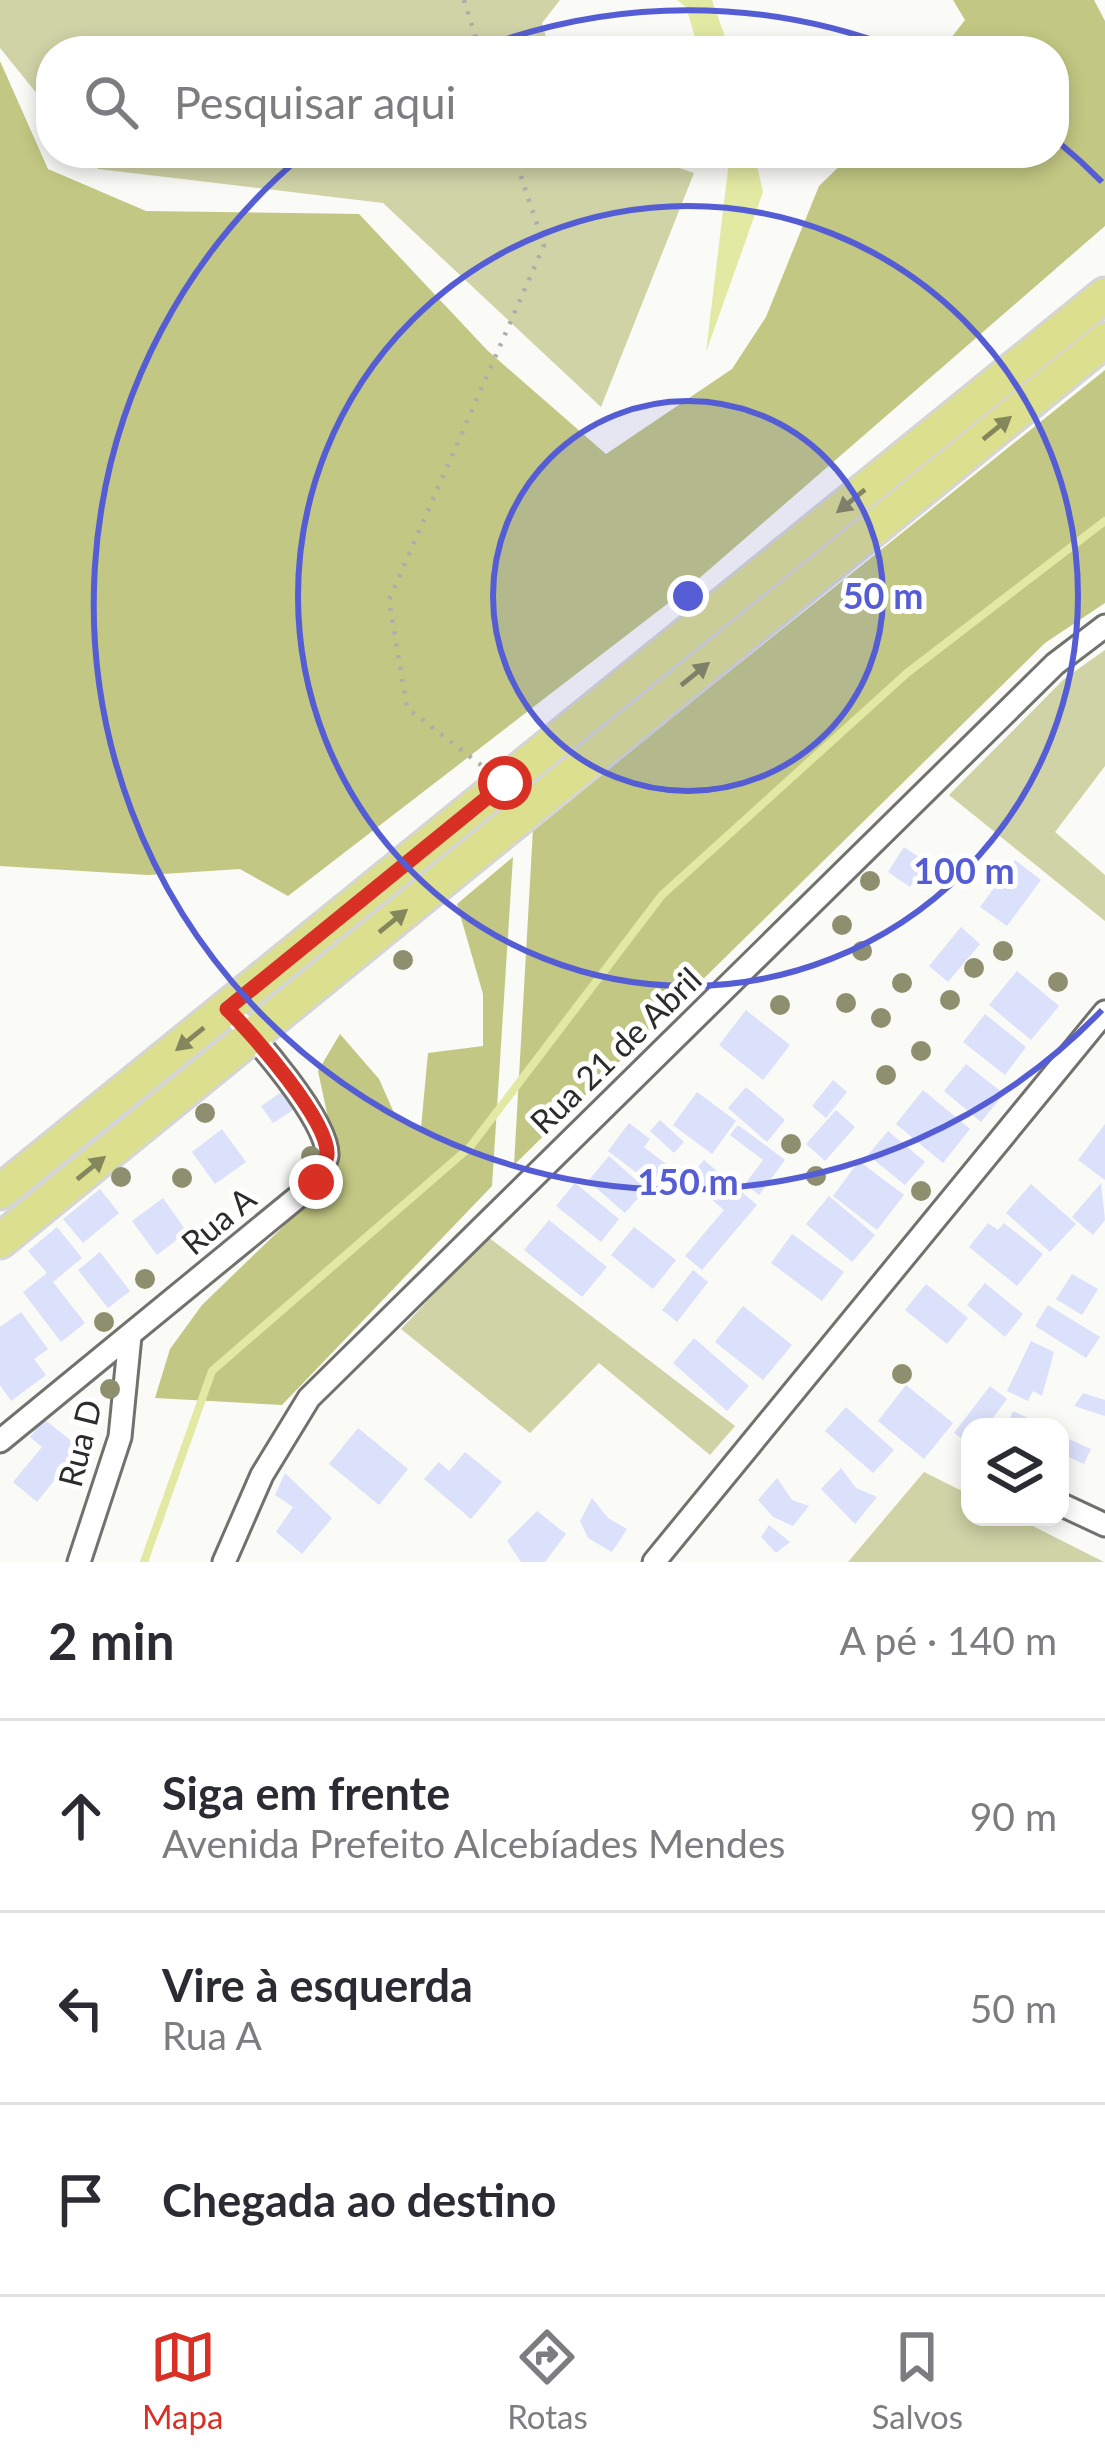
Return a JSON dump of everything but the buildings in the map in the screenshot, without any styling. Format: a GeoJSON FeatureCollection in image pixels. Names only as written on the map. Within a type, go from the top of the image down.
{"type":"FeatureCollection","features":[{"type":"Feature","properties":{"kind":"main road"},"geometry":{"type":"LineString","coordinates":[[0,1192],[1105,296]]}},
{"type":"Feature","properties":{"kind":"main road"},"geometry":{"type":"LineString","coordinates":[[0,1241],[1105,340]]}},
{"type":"Feature","properties":{"kind":"street","name":"Rua 21 de Abril"},"geometry":{"type":"LineString","coordinates":[[224,1562],[262,1475],[309,1398],[1055,664],[1105,626]]}},
{"type":"Feature","properties":{"kind":"street","name":"Rua A"},"geometry":{"type":"LineString","coordinates":[[0,1441],[316,1182],[327,1155],[320,1131],[255,1035],[227,1009]]}},
{"type":"Feature","properties":{"kind":"street"},"geometry":{"type":"LineString","coordinates":[[655,1562],[1105,1012]]}},
{"type":"Feature","properties":{"kind":"street","name":"Rua D"},"geometry":{"type":"LineString","coordinates":[[79,1562],[120,1438],[130,1336]]}},
{"type":"Feature","properties":{"kind":"street"},"geometry":{"type":"LineString","coordinates":[[1069,1508],[1105,1525]]}},
{"type":"Feature","properties":{"kind":"path"},"geometry":{"type":"LineString","coordinates":[[464,0],[475,36]]}},
{"type":"Feature","properties":{"kind":"path"},"geometry":{"type":"LineString","coordinates":[[505,783],[407,708],[388,600],[544,245],[519,168]]}},
{"type":"Feature","properties":{"kind":"shaded area"},"geometry":{"type":"Polygon","coordinates":[[[0,0],[560,0],[542,23],[546,36],[36,36],[36,92],[0,48],[0,0]]]}},
{"type":"Feature","properties":{"kind":"shaded area"},"geometry":{"type":"Polygon","coordinates":[[[677,0],[712,0],[725,36],[695,36],[686,7],[677,0]]]}},
{"type":"Feature","properties":{"kind":"shaded area"},"geometry":{"type":"Polygon","coordinates":[[[953,0],[1094,0],[1105,21],[1105,226],[688,588],[288,896],[240,869],[148,875],[0,866],[0,61],[36,142],[36,168],[48,168],[146,211],[359,214],[488,351],[606,454],[732,369],[766,317],[819,186],[838,168],[1069,168],[1069,36],[953,36],[965,20],[953,0]]]}},
{"type":"Feature","properties":{"kind":"shaded area"},"geometry":{"type":"Polygon","coordinates":[[[680,168],[694,173],[601,407],[383,203],[98,169],[680,168]]]}},
{"type":"Feature","properties":{"kind":"shaded area"},"geometry":{"type":"Polygon","coordinates":[[[728,168],[757,168],[763,192],[706,352],[728,168]]]}},
{"type":"Feature","properties":{"kind":"shaded area"},"geometry":{"type":"Polygon","coordinates":[[[1105,370],[1105,603],[1045,643],[514,1165],[533,829],[1105,370]]]}},
{"type":"Feature","properties":{"kind":"shaded area"},"geometry":{"type":"Polygon","coordinates":[[[1105,650],[1105,766],[1055,832],[1105,875],[1105,921],[949,795],[1064,679],[1105,650]]]}},
{"type":"Feature","properties":{"kind":"shaded area"},"geometry":{"type":"Polygon","coordinates":[[[513,857],[492,1186],[282,1405],[155,1398],[170,1349],[202,1305],[320,1191],[334,1146],[318,1071],[340,1034],[379,1079],[395,1115],[421,1128],[428,1053],[483,1046],[483,994],[457,904],[513,857]]]}},
{"type":"Feature","properties":{"kind":"shaded area"},"geometry":{"type":"Polygon","coordinates":[[[488,1237],[735,1426],[710,1455],[599,1363],[530,1433],[401,1329],[488,1237]]]}},
{"type":"Feature","properties":{"kind":"shaded area"},"geometry":{"type":"Polygon","coordinates":[[[924,1472],[961,1490],[961,1526],[1033,1526],[1104,1562],[848,1562],[924,1472]]]}},
{"type":"Feature","properties":{"kind":"waterway"},"geometry":{"type":"LineString","coordinates":[[144,1562],[212,1371],[470,1147],[662,895],[907,673],[1105,521]]}},
{"type":"Feature","properties":{"kind":"route"},"geometry":{"type":"LineString","coordinates":[[316,1182],[327,1155],[320,1131],[255,1035],[227,1009],[505,783]]}}]}
